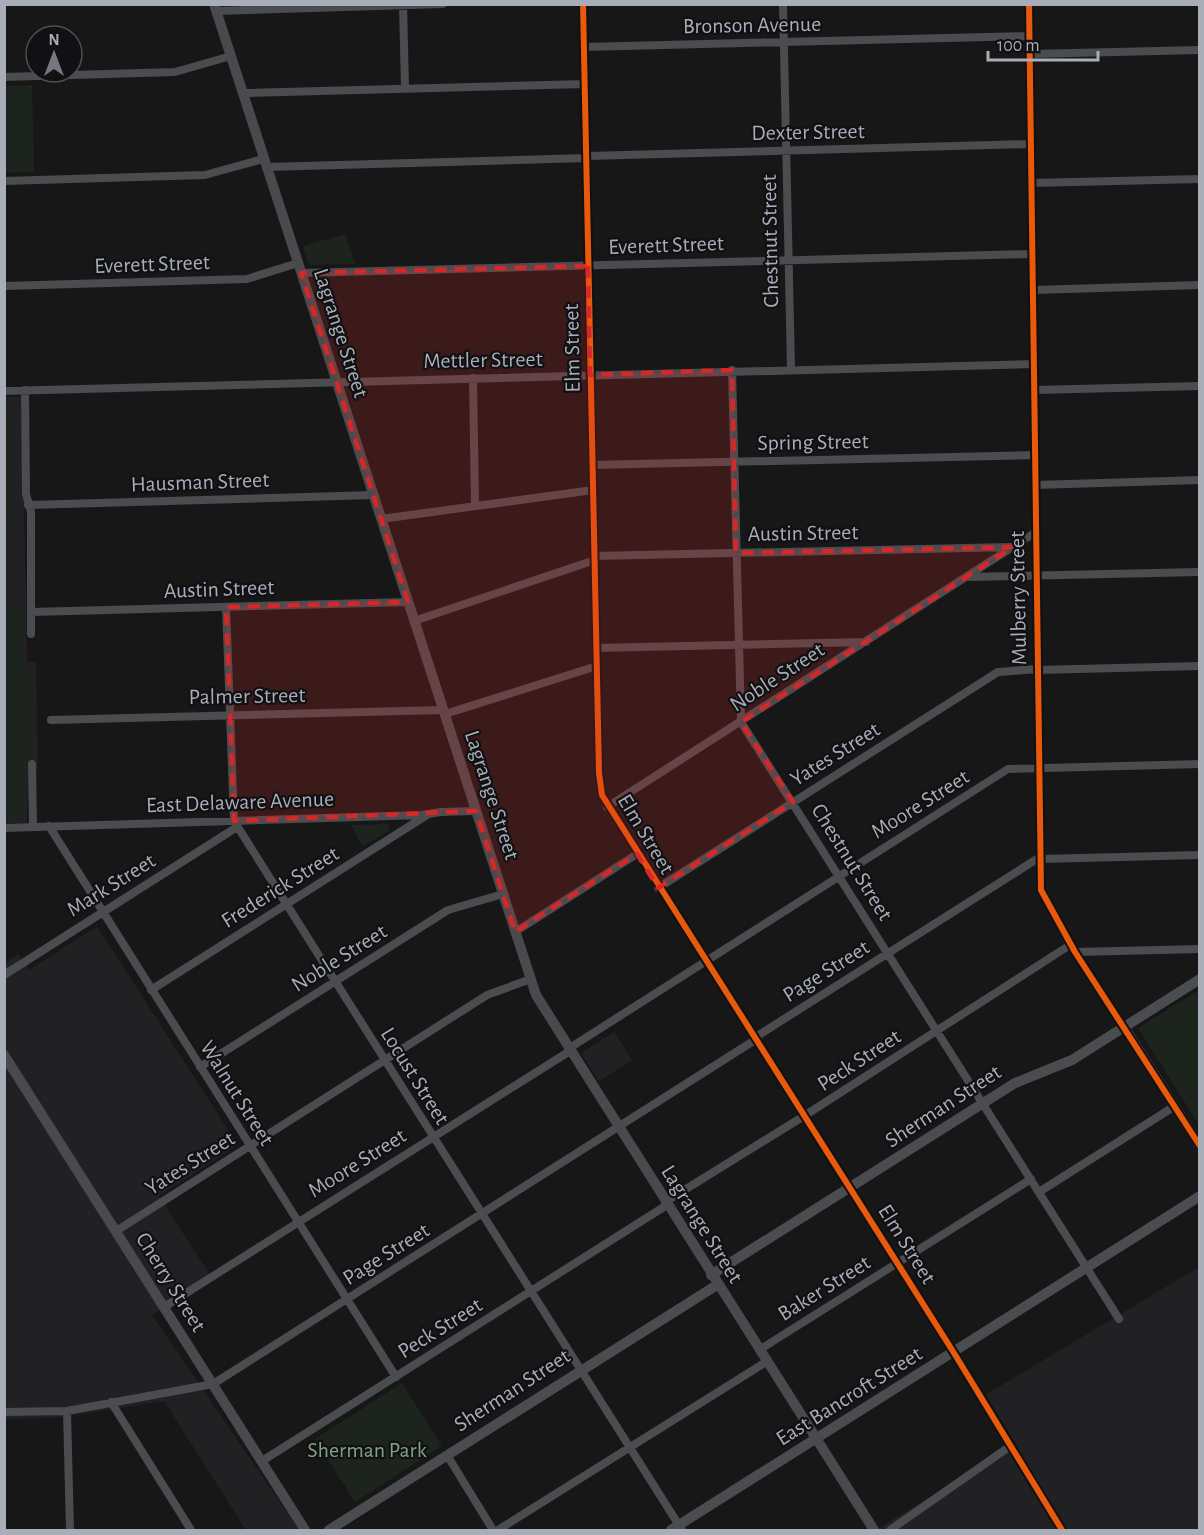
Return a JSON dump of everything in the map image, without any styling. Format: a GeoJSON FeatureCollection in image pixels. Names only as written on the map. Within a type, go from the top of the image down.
{"type":"FeatureCollection","features":[{"type":"Feature","properties":{"kind":"main road","name":"Lagrange Street"},"geometry":{"type":"LineString","coordinates":[[215,8],[542,1009],[874,1530]]}},
{"type":"Feature","properties":{"kind":"main road","name":"Cherry Street"},"geometry":{"type":"LineString","coordinates":[[4,1054],[305,1530]]}},
{"type":"Feature","properties":{"kind":"street"},"geometry":{"type":"LineString","coordinates":[[215,8],[443,4]]}},
{"type":"Feature","properties":{"kind":"street","name":"Elm Street"},"geometry":{"type":"LineString","coordinates":[[583,4],[599,773],[602,795],[607,807],[658,888],[954,1353],[1060,1528]]}},
{"type":"Feature","properties":{"kind":"street","name":"Chestnut Street"},"geometry":{"type":"LineString","coordinates":[[783,4],[791,369]]}},
{"type":"Feature","properties":{"kind":"street","name":"Mulberry Street"},"geometry":{"type":"LineString","coordinates":[[1029,4],[1038,768],[1043,897],[1073,948],[1200,1146]]}},
{"type":"Feature","properties":{"kind":"street"},"geometry":{"type":"LineString","coordinates":[[403,5],[405,88]]}},
{"type":"Feature","properties":{"kind":"street","name":"Bronson Avenue"},"geometry":{"type":"LineString","coordinates":[[583,47],[1029,36]]}},
{"type":"Feature","properties":{"kind":"street"},"geometry":{"type":"LineString","coordinates":[[1030,54],[1200,50]]}},
{"type":"Feature","properties":{"kind":"street"},"geometry":{"type":"LineString","coordinates":[[4,77],[175,72],[231,56]]}},
{"type":"Feature","properties":{"kind":"street"},"geometry":{"type":"LineString","coordinates":[[243,93],[584,84]]}},
{"type":"Feature","properties":{"kind":"street","name":"Dexter Street"},"geometry":{"type":"LineString","coordinates":[[4,181],[205,176],[265,163],[587,157],[1031,144]]}},
{"type":"Feature","properties":{"kind":"street"},"geometry":{"type":"LineString","coordinates":[[1031,183],[1200,179]]}},
{"type":"Feature","properties":{"kind":"street","name":"Everett Street"},"geometry":{"type":"LineString","coordinates":[[4,286],[247,279],[300,268],[588,266],[1032,254]]}},
{"type":"Feature","properties":{"kind":"street"},"geometry":{"type":"LineString","coordinates":[[1033,290],[1200,285]]}},
{"type":"Feature","properties":{"kind":"street","name":"Mettler Street"},"geometry":{"type":"LineString","coordinates":[[4,391],[590,376],[732,370],[1034,364]]}},
{"type":"Feature","properties":{"kind":"street"},"geometry":{"type":"LineString","coordinates":[[732,370],[741,722]]}},
{"type":"Feature","properties":{"kind":"street"},"geometry":{"type":"LineString","coordinates":[[473,378],[475,506]]}},
{"type":"Feature","properties":{"kind":"street"},"geometry":{"type":"LineString","coordinates":[[1034,390],[1200,386]]}},
{"type":"Feature","properties":{"kind":"street"},"geometry":{"type":"LineString","coordinates":[[25,390],[28,505],[31,513],[31,634]]}},
{"type":"Feature","properties":{"kind":"street","name":"Spring Street"},"geometry":{"type":"LineString","coordinates":[[592,465],[1035,455]]}},
{"type":"Feature","properties":{"kind":"street"},"geometry":{"type":"LineString","coordinates":[[1035,484],[1200,480]]}},
{"type":"Feature","properties":{"kind":"street"},"geometry":{"type":"LineString","coordinates":[[381,519],[593,490]]}},
{"type":"Feature","properties":{"kind":"street","name":"Hausman Street"},"geometry":{"type":"LineString","coordinates":[[28,505],[374,495]]}},
{"type":"Feature","properties":{"kind":"street","name":"Noble Street"},"geometry":{"type":"LineString","coordinates":[[607,807],[1036,532]]}},
{"type":"Feature","properties":{"kind":"street","name":"Austin Street"},"geometry":{"type":"LineString","coordinates":[[414,621],[595,558],[1013,547]]}},
{"type":"Feature","properties":{"kind":"street"},"geometry":{"type":"LineString","coordinates":[[966,577],[1200,572]]}},
{"type":"Feature","properties":{"kind":"street","name":"Austin Street"},"geometry":{"type":"LineString","coordinates":[[32,612],[408,602]]}},
{"type":"Feature","properties":{"kind":"street","name":"Locust Street"},"geometry":{"type":"LineString","coordinates":[[226,607],[235,824],[580,1369],[678,1529]]}},
{"type":"Feature","properties":{"kind":"street"},"geometry":{"type":"LineString","coordinates":[[596,648],[866,642]]}},
{"type":"Feature","properties":{"kind":"street","name":"Palmer Street"},"geometry":{"type":"LineString","coordinates":[[51,720],[444,712],[597,666]]}},
{"type":"Feature","properties":{"kind":"street","name":"Yates Street"},"geometry":{"type":"LineString","coordinates":[[658,888],[998,672],[1037,669],[1200,666]]}},
{"type":"Feature","properties":{"kind":"street","name":"Chestnut Street"},"geometry":{"type":"LineString","coordinates":[[741,722],[1119,1319]]}},
{"type":"Feature","properties":{"kind":"street"},"geometry":{"type":"LineString","coordinates":[[32,764],[33,827]]}},
{"type":"Feature","properties":{"kind":"street","name":"Moore Street"},"geometry":{"type":"LineString","coordinates":[[164,1307],[1008,769],[1200,764]]}},
{"type":"Feature","properties":{"kind":"street","name":"East Delaware Avenue"},"geometry":{"type":"LineString","coordinates":[[4,828],[235,824],[476,811]]}},
{"type":"Feature","properties":{"kind":"street","name":"Frederick Street"},"geometry":{"type":"LineString","coordinates":[[151,990],[428,814]]}},
{"type":"Feature","properties":{"kind":"street","name":"Mark Street"},"geometry":{"type":"LineString","coordinates":[[4,975],[235,824]]}},
{"type":"Feature","properties":{"kind":"street","name":"Walnut Street"},"geometry":{"type":"LineString","coordinates":[[49,826],[249,1147],[396,1377]]}},
{"type":"Feature","properties":{"kind":"street"},"geometry":{"type":"LineString","coordinates":[[515,932],[637,854]]}},
{"type":"Feature","properties":{"kind":"street"},"geometry":{"type":"LineString","coordinates":[[1040,858],[1200,855]]}},
{"type":"Feature","properties":{"kind":"street","name":"Page Street"},"geometry":{"type":"LineString","coordinates":[[4,1412],[67,1411],[213,1384],[1040,858]]}},
{"type":"Feature","properties":{"kind":"street","name":"Noble Street"},"geometry":{"type":"LineString","coordinates":[[200,1067],[448,910],[503,894]]}},
{"type":"Feature","properties":{"kind":"street"},"geometry":{"type":"LineString","coordinates":[[1073,948],[1200,949]]}},
{"type":"Feature","properties":{"kind":"street","name":"Peck Street"},"geometry":{"type":"LineString","coordinates":[[262,1461],[937,1031],[1073,948]]}},
{"type":"Feature","properties":{"kind":"street","name":"Yates Street"},"geometry":{"type":"LineString","coordinates":[[116,1231],[487,995],[531,979]]}},
{"type":"Feature","properties":{"kind":"street","name":"Sherman Street"},"geometry":{"type":"LineString","coordinates":[[329,1530],[580,1369],[983,1103],[1026,1078],[1072,1060],[1200,979]]}},
{"type":"Feature","properties":{"kind":"street"},"geometry":{"type":"LineString","coordinates":[[1039,1192],[1175,1106]]}},
{"type":"Feature","properties":{"kind":"street","name":"Baker Street"},"geometry":{"type":"LineString","coordinates":[[759,1350],[1031,1179]]}},
{"type":"Feature","properties":{"kind":"street","name":"East Bancroft Street"},"geometry":{"type":"LineString","coordinates":[[678,1529],[1200,1196]]}},
{"type":"Feature","properties":{"kind":"street"},"geometry":{"type":"LineString","coordinates":[[498,1530],[766,1362]]}},
{"type":"Feature","properties":{"kind":"street"},"geometry":{"type":"LineString","coordinates":[[111,1402],[191,1530]]}},
{"type":"Feature","properties":{"kind":"street"},"geometry":{"type":"LineString","coordinates":[[67,1411],[70,1530]]}},
{"type":"Feature","properties":{"kind":"street"},"geometry":{"type":"LineString","coordinates":[[890,1530],[1009,1447]]}},
{"type":"Feature","properties":{"kind":"street"},"geometry":{"type":"LineString","coordinates":[[447,1455],[493,1530]]}},
{"type":"Feature","properties":{"kind":"street"},"geometry":{"type":"LineString","coordinates":[[1050,1530],[1060,1528]]}},
{"type":"Feature","properties":{"kind":"highlighted area"},"geometry":{"type":"Polygon","coordinates":[[[588,266],[590,375],[732,370],[736,553],[1013,547],[741,722],[793,802],[658,888],[637,854],[515,932],[476,811],[234,821],[226,607],[408,602],[301,273],[588,266]]]}},
{"type":"Feature","properties":{"kind":"shaded area"},"geometry":{"type":"Polygon","coordinates":[[[4,397],[21,397],[22,402],[27,662],[36,663],[38,769],[28,770],[27,823],[5,823],[4,397]]]}},
{"type":"Feature","properties":{"kind":"shaded area"},"geometry":{"type":"Polygon","coordinates":[[[97,926],[238,1145],[159,1196],[210,1275],[152,1315],[299,1530],[246,1530],[164,1401],[55,1418],[5,1419],[4,964],[18,954],[29,970],[97,926]]]}},
{"type":"Feature","properties":{"kind":"shaded area"},"geometry":{"type":"Polygon","coordinates":[[[614,1032],[632,1060],[599,1081],[581,1053],[614,1032]]]}},
{"type":"Feature","properties":{"kind":"shaded area"},"geometry":{"type":"Polygon","coordinates":[[[1199,1267],[1199,1530],[876,1530],[1016,1444],[985,1395],[1199,1267]]]}},
{"type":"Feature","properties":{"kind":"green space"},"geometry":{"type":"Polygon","coordinates":[[[32,85],[34,172],[5,173],[5,86],[32,85]]]}},
{"type":"Feature","properties":{"kind":"green space"},"geometry":{"type":"Polygon","coordinates":[[[345,234],[355,264],[309,265],[303,246],[345,234]]]}},
{"type":"Feature","properties":{"kind":"green space"},"geometry":{"type":"Polygon","coordinates":[[[5,411],[13,411],[14,517],[5,517],[5,411]]]}},
{"type":"Feature","properties":{"kind":"green space"},"geometry":{"type":"Polygon","coordinates":[[[5,606],[20,606],[21,670],[30,670],[32,762],[22,763],[23,818],[5,818],[5,606]]]}},
{"type":"Feature","properties":{"kind":"green space"},"geometry":{"type":"Polygon","coordinates":[[[389,824],[389,831],[363,846],[350,825],[389,824]]]}},
{"type":"Feature","properties":{"kind":"green space"},"geometry":{"type":"Polygon","coordinates":[[[1199,990],[1199,1125],[1138,1028],[1199,990]]]}},
{"type":"Feature","properties":{"kind":"green space","name":"Sherman Park"},"geometry":{"type":"Polygon","coordinates":[[[402,1383],[442,1446],[355,1502],[315,1439],[402,1383]]]}},
{"type":"Feature","properties":{"kind":"cycle path"},"geometry":{"type":"LineString","coordinates":[[583,4],[599,773],[602,795],[954,1353],[1062,1530]]}},
{"type":"Feature","properties":{"kind":"cycle path"},"geometry":{"type":"LineString","coordinates":[[1029,4],[1041,890],[1075,952],[1200,1146]]}}]}
